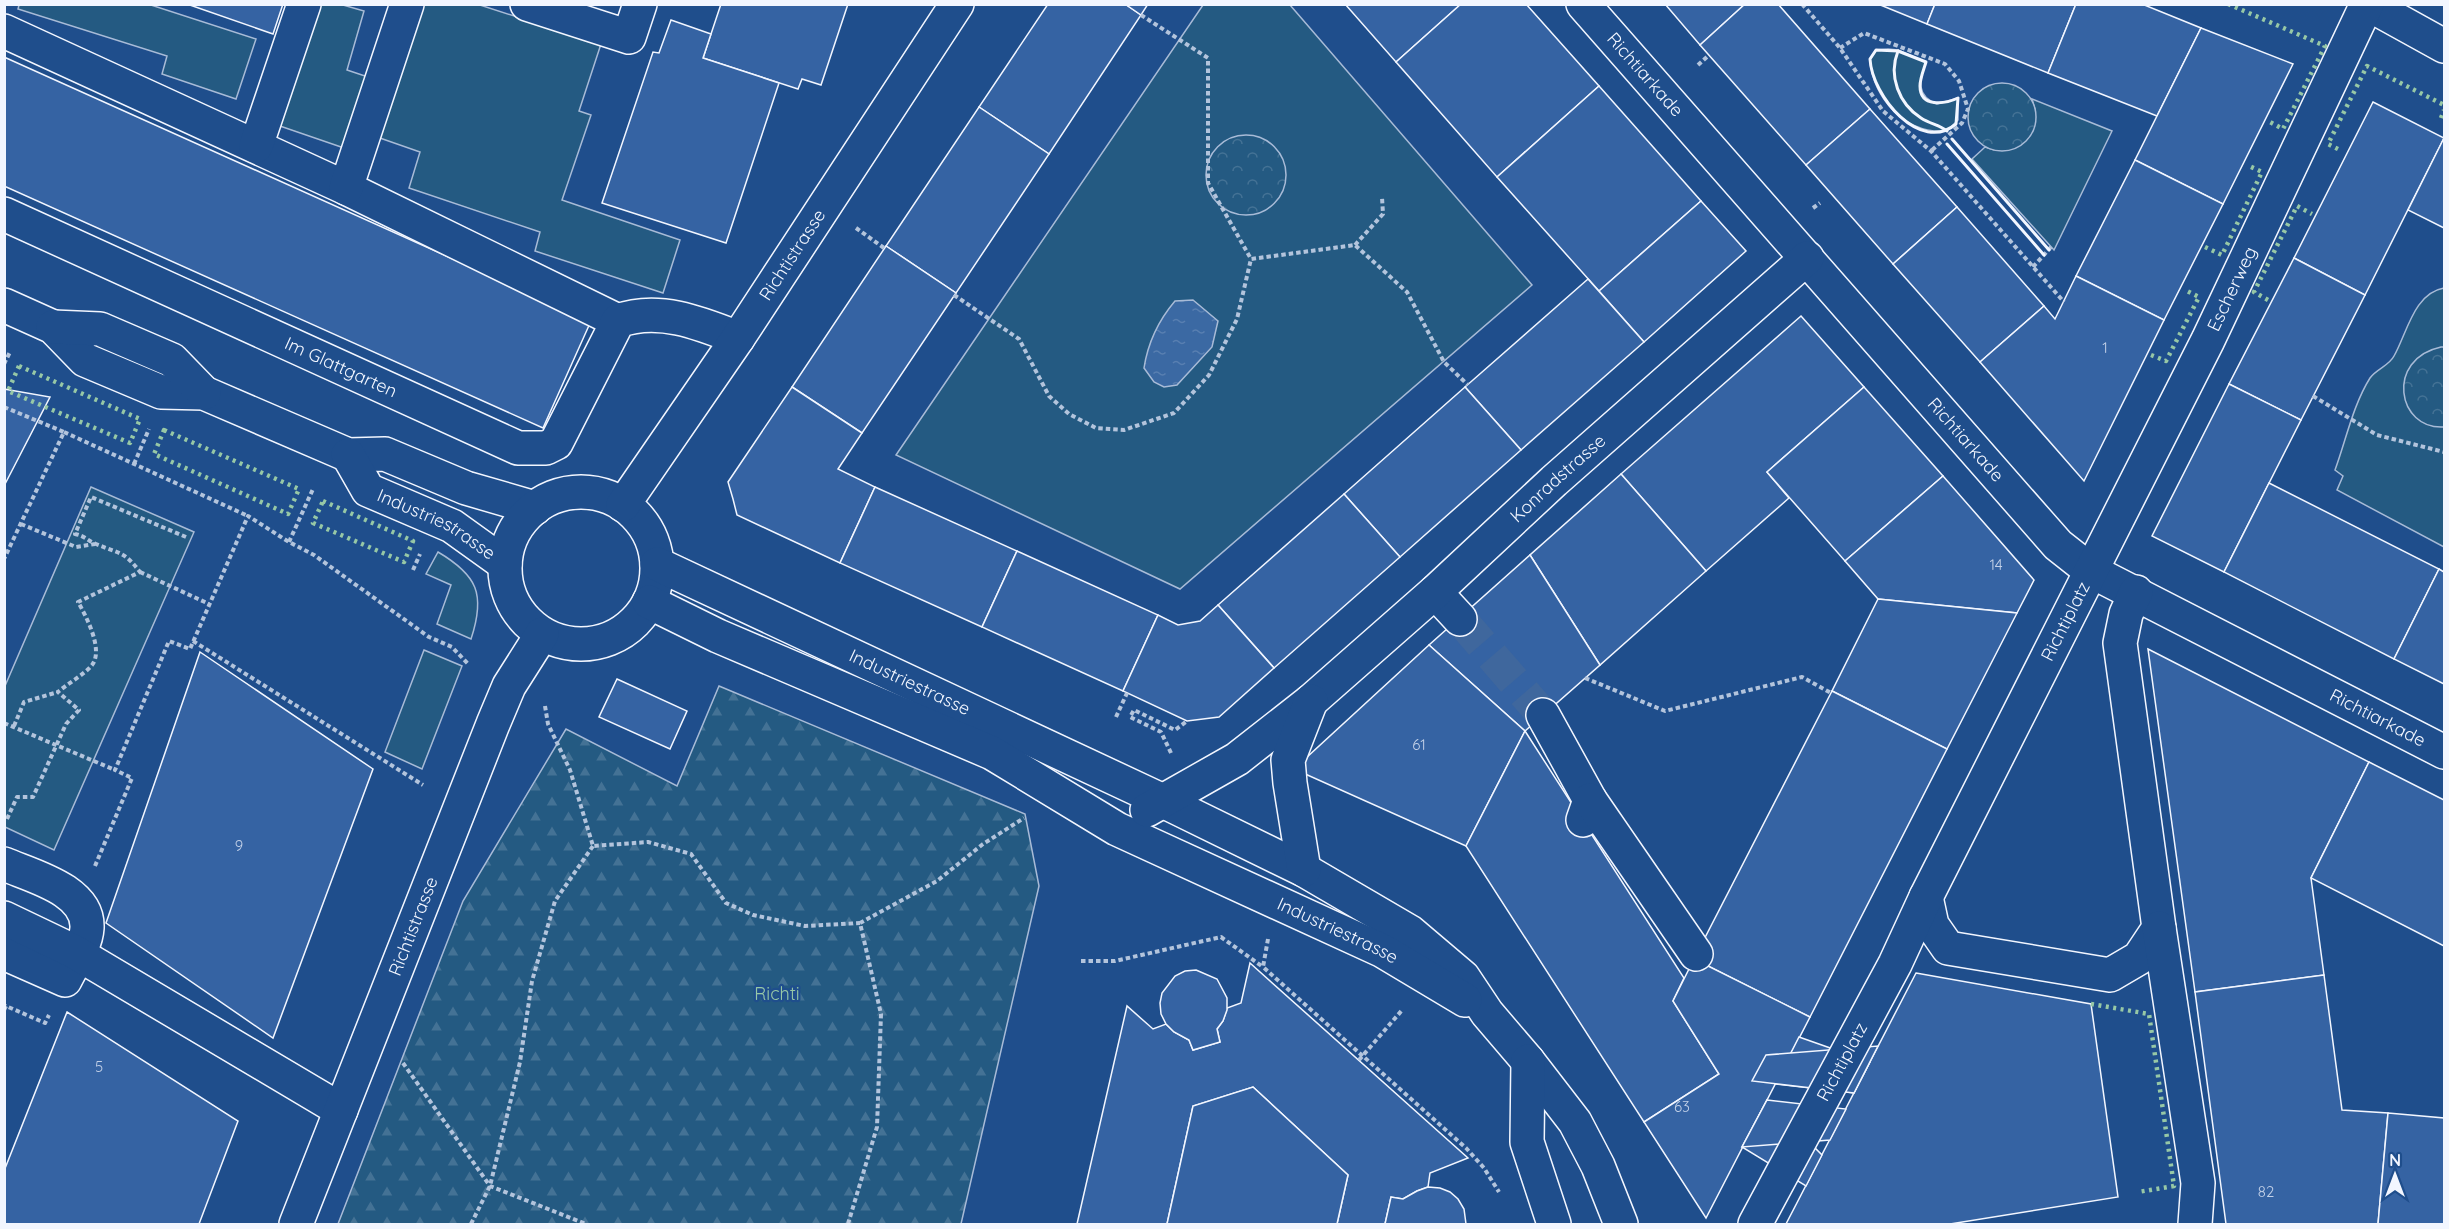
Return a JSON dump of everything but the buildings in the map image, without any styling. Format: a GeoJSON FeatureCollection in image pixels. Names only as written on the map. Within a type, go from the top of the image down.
{"type":"FeatureCollection","features":[{"type":"Feature","properties":{"kind":"street"},"geometry":{"type":"LineString","coordinates":[[256,146],[304,4]]}},
{"type":"Feature","properties":{"kind":"street"},"geometry":{"type":"LineString","coordinates":[[527,4],[629,37],[640,4]]}},
{"type":"Feature","properties":{"kind":"street","name":"Richtistrasse"},"geometry":{"type":"LineString","coordinates":[[623,505],[738,338],[957,4]]}},
{"type":"Feature","properties":{"kind":"street","name":"Richtiarkade"},"geometry":{"type":"LineString","coordinates":[[1583,4],[2058,545],[2091,571],[2445,752]]}},
{"type":"Feature","properties":{"kind":"street"},"geometry":{"type":"LineString","coordinates":[[2368,4],[2445,46]]}},
{"type":"Feature","properties":{"kind":"street","name":"Escherweg"},"geometry":{"type":"LineString","coordinates":[[2091,571],[2208,340],[2368,4]]}},
{"type":"Feature","properties":{"kind":"street"},"geometry":{"type":"LineString","coordinates":[[346,188],[401,6]]}},
{"type":"Feature","properties":{"kind":"street"},"geometry":{"type":"LineString","coordinates":[[4,31],[346,188],[618,321],[632,315],[653,313],[706,326],[738,338]]}},
{"type":"Feature","properties":{"kind":"street","name":"Im Glattgarten"},"geometry":{"type":"LineString","coordinates":[[4,214],[518,448],[546,448],[556,443],[618,321]]}},
{"type":"Feature","properties":{"kind":"street","name":"Konradstrasse"},"geometry":{"type":"LineString","coordinates":[[1161,800],[1237,759],[1311,701],[1435,592],[1554,481],[1807,258]]}},
{"type":"Feature","properties":{"kind":"street"},"geometry":{"type":"LineString","coordinates":[[4,305],[53,327],[100,328],[172,360],[204,393],[348,455],[385,454],[466,488],[535,508]]}},
{"type":"Feature","properties":{"kind":"street","name":"Industriestrasse"},"geometry":{"type":"LineString","coordinates":[[348,455],[368,490],[452,526],[505,564]]}},
{"type":"Feature","properties":{"kind":"street","name":"Industriestrasse"},"geometry":{"type":"LineString","coordinates":[[578,493],[602,495],[623,505],[641,521],[652,541],[657,564],[656,584],[649,602],[634,623],[614,637],[598,642],[565,643],[542,634],[526,621],[514,604],[506,585],[505,564],[509,543],[519,524],[535,508],[555,497],[578,493]]}},
{"type":"Feature","properties":{"kind":"street","name":"Industriestrasse"},"geometry":{"type":"LineString","coordinates":[[657,564],[1161,800],[1304,870],[1410,932],[1463,977],[1487,1013],[1528,1060],[1575,1122],[1598,1166],[1621,1224]]}},
{"type":"Feature","properties":{"kind":"street","name":"Richtiplatz"},"geometry":{"type":"LineString","coordinates":[[1755,1224],[1895,964],[1926,897],[2091,571]]}},
{"type":"Feature","properties":{"kind":"street"},"geometry":{"type":"LineString","coordinates":[[1435,592],[1460,619]]}},
{"type":"Feature","properties":{"kind":"street"},"geometry":{"type":"LineString","coordinates":[[2136,592],[2126,614],[2120,643],[2159,928],[2198,1183],[2194,1224]]}},
{"type":"Feature","properties":{"kind":"street","name":"Industriestrasse"},"geometry":{"type":"LineString","coordinates":[[649,602],[718,636],[992,753],[1118,829],[1383,951],[1487,1013]]}},
{"type":"Feature","properties":{"kind":"street","name":"Richtistrasse"},"geometry":{"type":"LineString","coordinates":[[296,1224],[509,686],[542,634]]}},
{"type":"Feature","properties":{"kind":"street","name":"Konradstrasse"},"geometry":{"type":"LineString","coordinates":[[1304,870],[1288,760],[1311,701]]}},
{"type":"Feature","properties":{"kind":"street"},"geometry":{"type":"LineString","coordinates":[[1543,715],[1586,810],[1696,954]]}},
{"type":"Feature","properties":{"kind":"street"},"geometry":{"type":"LineString","coordinates":[[1118,829],[1161,800]]}},
{"type":"Feature","properties":{"kind":"street"},"geometry":{"type":"LineString","coordinates":[[4,864],[64,889],[79,906],[86,920],[87,930],[65,980],[4,953]]}},
{"type":"Feature","properties":{"kind":"street"},"geometry":{"type":"LineString","coordinates":[[1926,897],[1932,925],[1948,948],[2110,975],[2139,958],[2159,928]]}},
{"type":"Feature","properties":{"kind":"street"},"geometry":{"type":"LineString","coordinates":[[4,918],[76,953],[341,1110]]}},
{"type":"Feature","properties":{"kind":"street"},"geometry":{"type":"LineString","coordinates":[[1528,1060],[1527,1142],[1554,1224]]}},
{"type":"Feature","properties":{"kind":"path"},"geometry":{"type":"LineString","coordinates":[[1802,4],[1840,48],[1883,111],[1931,152],[2064,302]]}},
{"type":"Feature","properties":{"kind":"path"},"geometry":{"type":"LineString","coordinates":[[954,295],[1019,339],[1049,396],[1069,414],[1096,428],[1124,430],[1174,413],[1209,375],[1237,319],[1251,259],[1208,183],[1208,58],[1141,15]]}},
{"type":"Feature","properties":{"kind":"path"},"geometry":{"type":"LineString","coordinates":[[1840,48],[1864,33],[1945,64],[1959,81],[1968,109],[1962,123],[1931,152]]}},
{"type":"Feature","properties":{"kind":"path"},"geometry":{"type":"LineString","coordinates":[[1698,65],[1708,55]]}},
{"type":"Feature","properties":{"kind":"path"},"geometry":{"type":"LineString","coordinates":[[1251,259],[1355,245],[1383,214],[1382,197]]}},
{"type":"Feature","properties":{"kind":"path"},"geometry":{"type":"LineString","coordinates":[[847,222],[884,248]]}},
{"type":"Feature","properties":{"kind":"path"},"geometry":{"type":"LineString","coordinates":[[1355,245],[1407,292],[1444,362],[1468,385]]}},
{"type":"Feature","properties":{"kind":"path"},"geometry":{"type":"LineString","coordinates":[[2033,267],[2051,247]]}},
{"type":"Feature","properties":{"kind":"path"},"geometry":{"type":"LineString","coordinates":[[4,364],[10,352]]}},
{"type":"Feature","properties":{"kind":"path"},"geometry":{"type":"LineString","coordinates":[[2313,396],[2377,435],[2445,452]]}},
{"type":"Feature","properties":{"kind":"path"},"geometry":{"type":"LineString","coordinates":[[4,407],[248,516],[314,555],[429,637],[452,647],[470,664]]}},
{"type":"Feature","properties":{"kind":"path"},"geometry":{"type":"LineString","coordinates":[[134,464],[150,427]]}},
{"type":"Feature","properties":{"kind":"path"},"geometry":{"type":"LineString","coordinates":[[4,559],[64,432]]}},
{"type":"Feature","properties":{"kind":"path"},"geometry":{"type":"LineString","coordinates":[[289,542],[314,489]]}},
{"type":"Feature","properties":{"kind":"path"},"geometry":{"type":"LineString","coordinates":[[186,537],[91,497],[75,534],[86,536],[95,544],[127,555],[140,572],[210,604]]}},
{"type":"Feature","properties":{"kind":"path"},"geometry":{"type":"LineString","coordinates":[[115,770],[169,641],[190,649],[248,516]]}},
{"type":"Feature","properties":{"kind":"path"},"geometry":{"type":"LineString","coordinates":[[21,524],[76,548],[95,544]]}},
{"type":"Feature","properties":{"kind":"path"},"geometry":{"type":"LineString","coordinates":[[14,727],[24,702],[58,692],[93,664],[96,652],[90,623],[78,602],[140,572]]}},
{"type":"Feature","properties":{"kind":"path"},"geometry":{"type":"LineString","coordinates":[[193,641],[423,785]]}},
{"type":"Feature","properties":{"kind":"path"},"geometry":{"type":"LineString","coordinates":[[1586,678],[1665,711],[1802,677],[1831,693]]}},
{"type":"Feature","properties":{"kind":"path"},"geometry":{"type":"LineString","coordinates":[[7,819],[17,798],[33,797],[66,724],[79,710],[58,692]]}},
{"type":"Feature","properties":{"kind":"path"},"geometry":{"type":"LineString","coordinates":[[1116,717],[1127,693]]}},
{"type":"Feature","properties":{"kind":"path"},"geometry":{"type":"LineString","coordinates":[[545,706],[548,724],[570,770],[593,846]]}},
{"type":"Feature","properties":{"kind":"path"},"geometry":{"type":"LineString","coordinates":[[1171,753],[1161,732],[1130,717],[1134,710],[1175,730],[1187,721]]}},
{"type":"Feature","properties":{"kind":"path"},"geometry":{"type":"LineString","coordinates":[[4,723],[132,778],[79,906]]}},
{"type":"Feature","properties":{"kind":"path"},"geometry":{"type":"LineString","coordinates":[[593,846],[648,842],[691,854],[726,903],[753,915],[806,926],[860,923],[938,881],[983,844],[1063,795]]}},
{"type":"Feature","properties":{"kind":"path"},"geometry":{"type":"LineString","coordinates":[[471,1224],[490,1186],[520,1062],[532,981],[555,901],[593,846]]}},
{"type":"Feature","properties":{"kind":"path"},"geometry":{"type":"LineString","coordinates":[[848,1224],[877,1127],[878,1104],[881,1014],[860,923]]}},
{"type":"Feature","properties":{"kind":"path"},"geometry":{"type":"LineString","coordinates":[[1081,961],[1114,961],[1221,937],[1263,967],[1466,1148],[1484,1168],[1502,1200]]}},
{"type":"Feature","properties":{"kind":"path"},"geometry":{"type":"LineString","coordinates":[[1263,967],[1268,937]]}},
{"type":"Feature","properties":{"kind":"path"},"geometry":{"type":"LineString","coordinates":[[1359,1060],[1410,1002]]}},
{"type":"Feature","properties":{"kind":"path"},"geometry":{"type":"LineString","coordinates":[[373,1029],[412,1074],[490,1186],[586,1224]]}},
{"type":"Feature","properties":{"kind":"green space"},"geometry":{"type":"Polygon","coordinates":[[[19,5],[151,5],[256,39],[236,99],[162,74],[167,56],[18,9],[19,5]]]}},
{"type":"Feature","properties":{"kind":"green space"},"geometry":{"type":"Polygon","coordinates":[[[316,5],[343,5],[364,11],[347,70],[368,77],[344,148],[277,125],[316,5]]]}},
{"type":"Feature","properties":{"kind":"green space"},"geometry":{"type":"Polygon","coordinates":[[[419,5],[480,5],[601,44],[579,111],[591,115],[562,200],[680,240],[663,293],[535,251],[540,232],[409,188],[420,152],[377,137],[419,5]]]}},
{"type":"Feature","properties":{"kind":"green space"},"geometry":{"type":"Polygon","coordinates":[[[1203,5],[1290,5],[1532,285],[1180,589],[896,455],[1203,5]]]}},
{"type":"Feature","properties":{"kind":"green space"},"geometry":{"type":"Polygon","coordinates":[[[1876,50],[1898,50],[1926,62],[1921,87],[1925,97],[1930,101],[1937,104],[1958,98],[1958,120],[1947,131],[1932,131],[1918,127],[1905,120],[1884,100],[1872,73],[1870,59],[1876,50]]]}},
{"type":"Feature","properties":{"kind":"green space"},"geometry":{"type":"Polygon","coordinates":[[[2002,83],[2015,86],[2026,93],[2033,104],[2036,117],[2033,130],[2026,141],[2015,148],[2002,151],[1989,148],[1978,141],[1971,130],[1968,117],[1971,104],[1978,93],[1989,86],[2002,83]]]}},
{"type":"Feature","properties":{"kind":"green space"},"geometry":{"type":"Polygon","coordinates":[[[2032,99],[2112,131],[2054,250],[1972,159],[1985,147],[1994,150],[2035,110],[2032,99]]]}},
{"type":"Feature","properties":{"kind":"green space"},"geometry":{"type":"Polygon","coordinates":[[[1246,135],[1261,138],[1274,147],[1283,160],[1286,175],[1283,190],[1274,203],[1261,212],[1246,215],[1231,212],[1218,203],[1209,190],[1206,175],[1209,160],[1218,147],[1231,138],[1246,135]]]}},
{"type":"Feature","properties":{"kind":"green space"},"geometry":{"type":"Polygon","coordinates":[[[2444,288],[2444,547],[2337,490],[2343,476],[2335,470],[2364,388],[2370,378],[2392,359],[2418,306],[2434,291],[2444,288]]]}},
{"type":"Feature","properties":{"kind":"green space"},"geometry":{"type":"Polygon","coordinates":[[[2444,347],[2444,427],[2428,425],[2416,417],[2408,406],[2404,393],[2405,378],[2411,365],[2423,354],[2444,347]]]}},
{"type":"Feature","properties":{"kind":"green space"},"geometry":{"type":"Polygon","coordinates":[[[91,487],[194,532],[54,850],[5,827],[5,686],[91,487]]]}},
{"type":"Feature","properties":{"kind":"green space"},"geometry":{"type":"Polygon","coordinates":[[[438,552],[462,569],[475,587],[478,610],[471,639],[437,624],[451,585],[426,574],[438,552]]]}},
{"type":"Feature","properties":{"kind":"green space"},"geometry":{"type":"Polygon","coordinates":[[[424,650],[462,666],[422,769],[385,752],[424,650]]]}},
{"type":"Feature","properties":{"kind":"green space","name":"Richti"},"geometry":{"type":"Polygon","coordinates":[[[719,686],[1025,814],[1039,886],[961,1224],[338,1224],[463,901],[566,729],[677,786],[719,686]]]}},
{"type":"Feature","properties":{"kind":"water"},"geometry":{"type":"Polygon","coordinates":[[[1193,300],[1218,321],[1212,347],[1177,385],[1164,387],[1154,382],[1144,368],[1148,349],[1159,324],[1175,301],[1193,300]]]}},
{"type":"Feature","properties":{"kind":"tunnel"},"geometry":{"type":"LineString","coordinates":[[1460,619],[1543,715]]}},
{"type":"Feature","properties":{"kind":"hedge"},"geometry":{"type":"LineString","coordinates":[[2228,4],[2325,46],[2283,129],[2268,121]]}},
{"type":"Feature","properties":{"kind":"hedge"},"geometry":{"type":"LineString","coordinates":[[2338,149],[2328,144],[2367,66],[2444,105]]}},
{"type":"Feature","properties":{"kind":"hedge"},"geometry":{"type":"LineString","coordinates":[[2441,118],[2444,110]]}},
{"type":"Feature","properties":{"kind":"hedge"},"geometry":{"type":"LineString","coordinates":[[2205,247],[2222,255],[2262,172],[2247,165]]}},
{"type":"Feature","properties":{"kind":"hedge"},"geometry":{"type":"LineString","coordinates":[[2268,300],[2254,292],[2297,206],[2312,214]]}},
{"type":"Feature","properties":{"kind":"hedge"},"geometry":{"type":"LineString","coordinates":[[2151,355],[2166,361],[2199,297],[2185,290]]}},
{"type":"Feature","properties":{"kind":"hedge"},"geometry":{"type":"LineString","coordinates":[[19,366],[140,419],[130,443],[8,391],[19,366]]}},
{"type":"Feature","properties":{"kind":"hedge"},"geometry":{"type":"LineString","coordinates":[[164,430],[299,489],[288,514],[154,454],[164,430]]}},
{"type":"Feature","properties":{"kind":"hedge"},"geometry":{"type":"LineString","coordinates":[[323,501],[413,541],[404,562],[313,523],[323,501]]}},
{"type":"Feature","properties":{"kind":"hedge"},"geometry":{"type":"LineString","coordinates":[[2091,1004],[2149,1014],[2174,1186],[2138,1192]]}},
{"type":"Feature","properties":{"kind":"wall"},"geometry":{"type":"LineString","coordinates":[[1876,50],[1898,51],[1926,62],[1920,86],[1921,93],[1929,101],[1940,103],[1958,98],[1956,124],[1942,131],[1928,132],[1900,117],[1879,89],[1873,74],[1870,59],[1876,50]]}},
{"type":"Feature","properties":{"kind":"wall"},"geometry":{"type":"LineString","coordinates":[[1898,51],[1894,70],[1897,89],[1901,97],[1921,118],[1947,131]]}},
{"type":"Feature","properties":{"kind":"wall"},"geometry":{"type":"LineString","coordinates":[[1952,139],[2049,250]]}},
{"type":"Feature","properties":{"kind":"wall"},"geometry":{"type":"LineString","coordinates":[[1947,144],[2044,255]]}}]}
